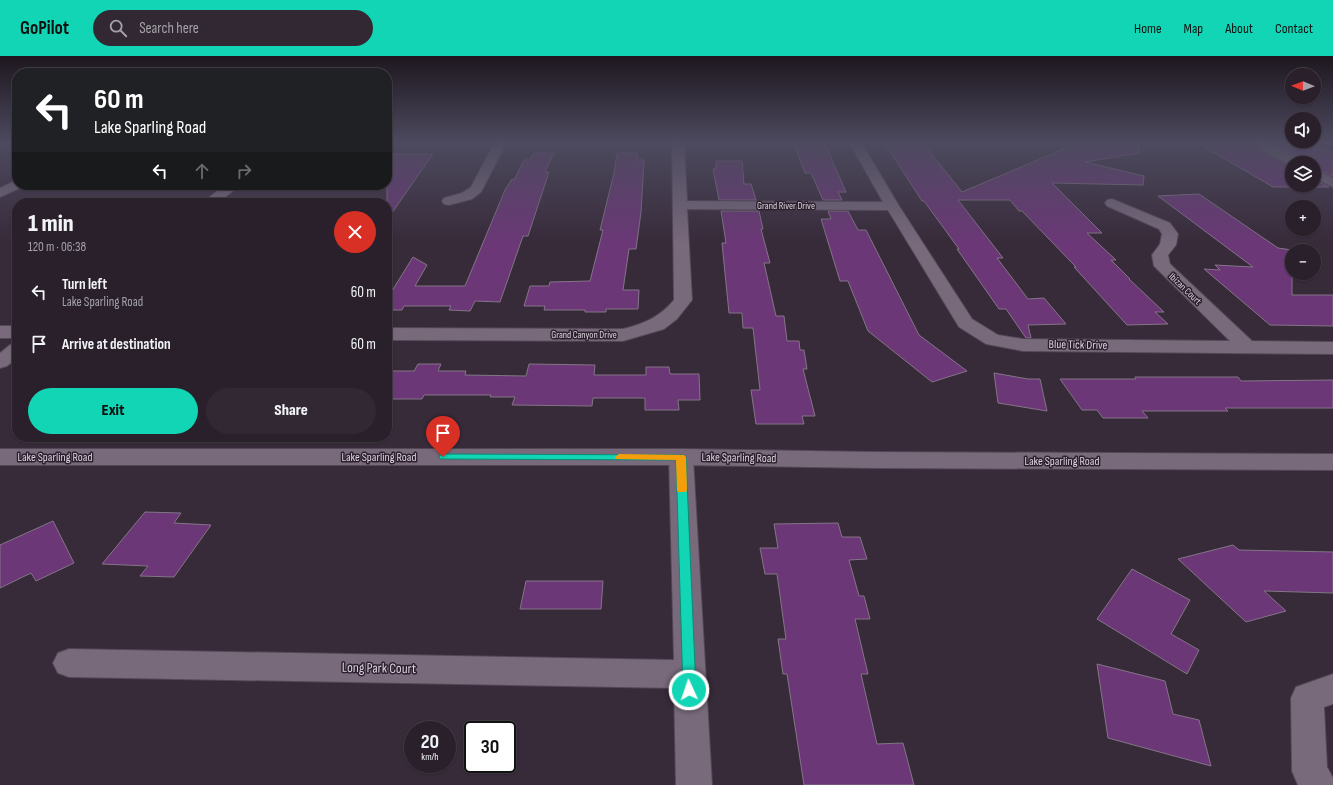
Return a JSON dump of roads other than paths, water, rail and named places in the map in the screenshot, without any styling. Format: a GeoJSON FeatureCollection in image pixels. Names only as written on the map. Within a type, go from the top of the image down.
{"type":"FeatureCollection","features":[{"type":"Feature","properties":{"kind":"street"},"geometry":{"type":"LineString","coordinates":[[449,201],[467,196],[476,189],[483,176]]}},
{"type":"Feature","properties":{"kind":"street","name":"Grand Canyon Drive"},"geometry":{"type":"LineString","coordinates":[[392,334],[623,335],[655,327],[673,314],[683,300],[679,176]]}},
{"type":"Feature","properties":{"kind":"street","name":"Blue Tick Drive"},"geometry":{"type":"LineString","coordinates":[[875,176],[965,323],[993,340],[1023,345],[1333,348]]}},
{"type":"Feature","properties":{"kind":"street"},"geometry":{"type":"LineString","coordinates":[[1321,177],[1333,183]]}},
{"type":"Feature","properties":{"kind":"street"},"geometry":{"type":"LineString","coordinates":[[0,183],[12,183]]}},
{"type":"Feature","properties":{"kind":"street"},"geometry":{"type":"LineString","coordinates":[[0,193],[12,186]]}},
{"type":"Feature","properties":{"kind":"street"},"geometry":{"type":"LineString","coordinates":[[216,198],[226,190]]}},
{"type":"Feature","properties":{"kind":"street","name":"Ibizan Court"},"geometry":{"type":"LineString","coordinates":[[1112,204],[1165,226],[1170,234],[1168,245],[1160,255],[1162,266],[1248,347]]}},
{"type":"Feature","properties":{"kind":"street","name":"Grand River Drive"},"geometry":{"type":"LineString","coordinates":[[680,205],[892,206]]}},
{"type":"Feature","properties":{"kind":"street"},"geometry":{"type":"LineString","coordinates":[[0,332],[12,332]]}},
{"type":"Feature","properties":{"kind":"street"},"geometry":{"type":"LineString","coordinates":[[0,362],[12,353]]}},
{"type":"Feature","properties":{"kind":"street","name":"Lake Sparling Road"},"geometry":{"type":"LineString","coordinates":[[0,457],[681,457],[881,460],[1333,462]]}},
{"type":"Feature","properties":{"kind":"street"},"geometry":{"type":"LineString","coordinates":[[681,457],[688,674],[694,785]]}},
{"type":"Feature","properties":{"kind":"street","name":"Long Park Court"},"geometry":{"type":"LineString","coordinates":[[69,663],[688,674]]}},
{"type":"Feature","properties":{"kind":"street"},"geometry":{"type":"LineString","coordinates":[[1318,785],[1310,771],[1307,698],[1333,690]]}}]}
